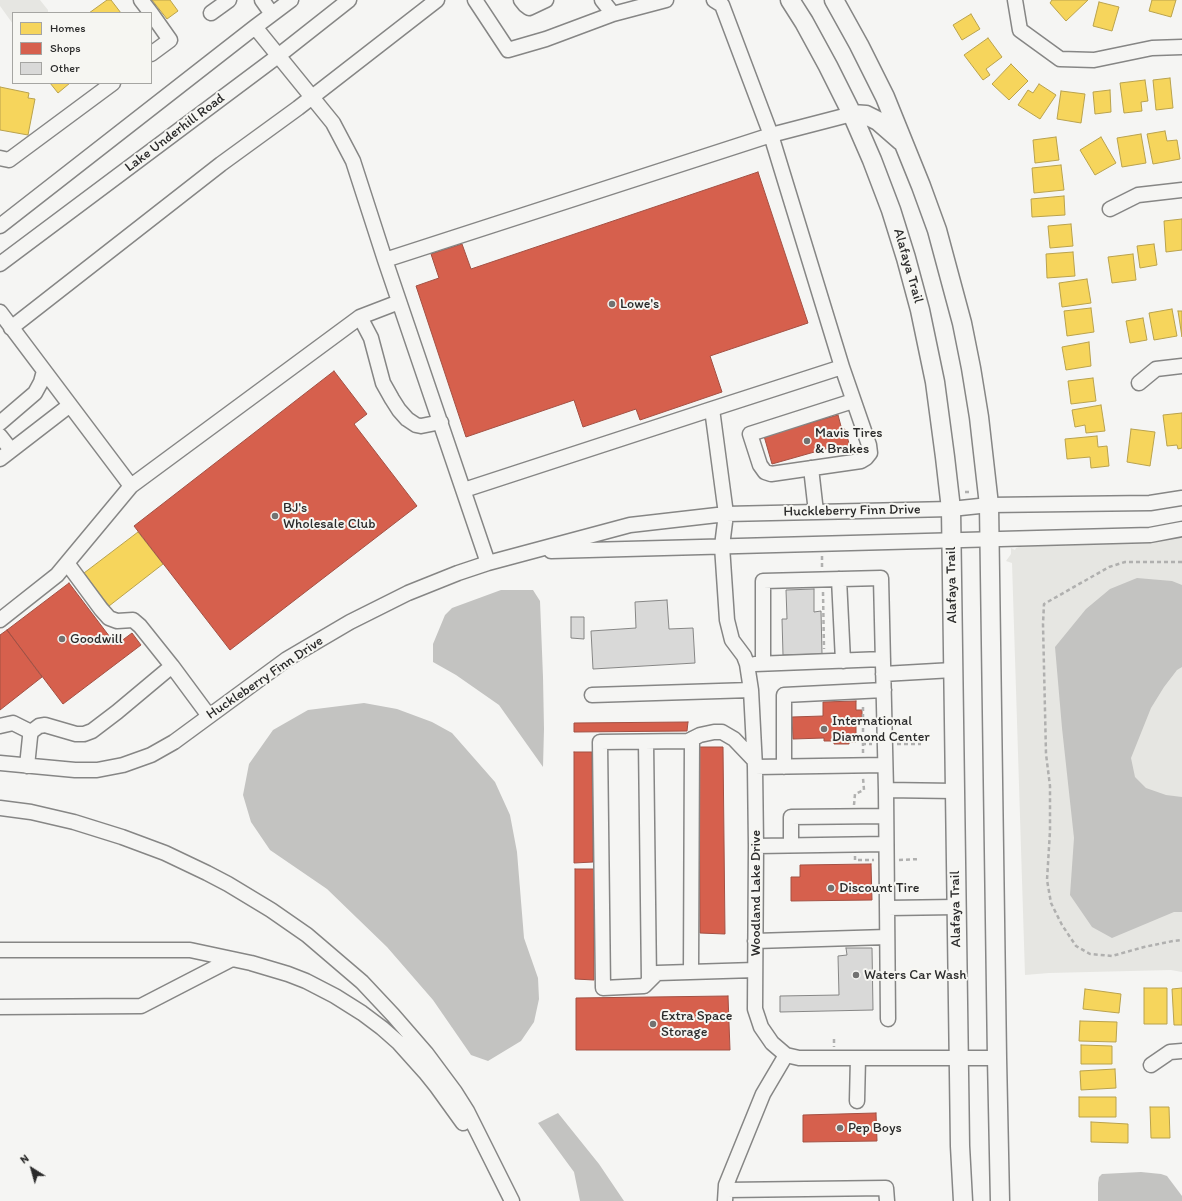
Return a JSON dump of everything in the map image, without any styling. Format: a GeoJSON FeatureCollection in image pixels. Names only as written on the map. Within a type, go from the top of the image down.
{"type":"FeatureCollection","features":[{"type":"Feature","properties":{"kind":"main road","name":"Alafaya Trail"},"geometry":{"type":"LineString","coordinates":[[790,0],[825,60],[852,114],[872,160],[891,210],[920,310],[935,382],[951,509],[958,1058],[962,1201]]}},
{"type":"Feature","properties":{"kind":"main road"},"geometry":{"type":"LineString","coordinates":[[834,0],[885,97],[937,230],[962,323],[979,417],[989,505],[1000,1201]]}},
{"type":"Feature","properties":{"kind":"main road"},"geometry":{"type":"LineString","coordinates":[[852,114],[866,114],[878,121],[903,143]]}},
{"type":"Feature","properties":{"kind":"street"},"geometry":{"type":"LineString","coordinates":[[142,0],[150,12]]}},
{"type":"Feature","properties":{"kind":"street"},"geometry":{"type":"LineString","coordinates":[[211,14],[229,0]]}},
{"type":"Feature","properties":{"kind":"street"},"geometry":{"type":"LineString","coordinates":[[262,0],[272,14]]}},
{"type":"Feature","properties":{"kind":"street"},"geometry":{"type":"LineString","coordinates":[[0,226],[291,0]]}},
{"type":"Feature","properties":{"kind":"street","name":"Lake Underhill Road"},"geometry":{"type":"LineString","coordinates":[[0,264],[278,56],[349,0]]}},
{"type":"Feature","properties":{"kind":"street"},"geometry":{"type":"LineString","coordinates":[[12,328],[221,164],[313,97],[437,0]]}},
{"type":"Feature","properties":{"kind":"street"},"geometry":{"type":"LineString","coordinates":[[475,0],[508,50],[546,39],[613,14],[666,0]]}},
{"type":"Feature","properties":{"kind":"street"},"geometry":{"type":"LineString","coordinates":[[520,0],[529,8],[546,0]]}},
{"type":"Feature","properties":{"kind":"street"},"geometry":{"type":"LineString","coordinates":[[602,0],[613,14]]}},
{"type":"Feature","properties":{"kind":"street"},"geometry":{"type":"LineString","coordinates":[[714,0],[722,5],[770,135],[842,367],[870,445],[870,453],[861,461],[771,474],[765,472],[760,465],[750,434],[854,401]]}},
{"type":"Feature","properties":{"kind":"street"},"geometry":{"type":"LineString","coordinates":[[1015,0],[1020,30],[1060,59],[1094,60],[1152,48],[1182,46]]}},
{"type":"Feature","properties":{"kind":"street"},"geometry":{"type":"LineString","coordinates":[[152,14],[170,40],[152,53]]}},
{"type":"Feature","properties":{"kind":"street"},"geometry":{"type":"LineString","coordinates":[[255,27],[334,123],[353,161],[399,302],[488,563]]}},
{"type":"Feature","properties":{"kind":"street"},"geometry":{"type":"LineString","coordinates":[[0,158],[9,160],[112,84]]}},
{"type":"Feature","properties":{"kind":"street"},"geometry":{"type":"LineString","coordinates":[[385,260],[770,135],[852,114]]}},
{"type":"Feature","properties":{"kind":"street"},"geometry":{"type":"LineString","coordinates":[[1110,209],[1138,195],[1182,190]]}},
{"type":"Feature","properties":{"kind":"street"},"geometry":{"type":"LineString","coordinates":[[0,620],[57,575],[131,486],[360,318],[399,302]]}},
{"type":"Feature","properties":{"kind":"street"},"geometry":{"type":"LineString","coordinates":[[0,312],[131,486]]}},
{"type":"Feature","properties":{"kind":"street"},"geometry":{"type":"LineString","coordinates":[[360,318],[371,338],[383,383],[399,410],[407,419],[416,425],[421,426],[441,422]]}},
{"type":"Feature","properties":{"kind":"street"},"geometry":{"type":"LineString","coordinates":[[1139,383],[1156,369],[1182,366]]}},
{"type":"Feature","properties":{"kind":"street"},"geometry":{"type":"LineString","coordinates":[[464,490],[842,367]]}},
{"type":"Feature","properties":{"kind":"street"},"geometry":{"type":"LineString","coordinates":[[0,423],[35,393],[41,382],[44,371]]}},
{"type":"Feature","properties":{"kind":"street"},"geometry":{"type":"LineString","coordinates":[[0,436],[6,454],[70,405]]}},
{"type":"Feature","properties":{"kind":"street","name":"Woodland Lake Drive"},"geometry":{"type":"LineString","coordinates":[[712,409],[726,514],[722,546],[727,620],[732,640],[744,656],[747,664],[751,690],[756,846],[755,1009],[761,1027],[772,1043],[786,1055]]}},
{"type":"Feature","properties":{"kind":"street"},"geometry":{"type":"LineString","coordinates":[[811,468],[816,512]]}},
{"type":"Feature","properties":{"kind":"street","name":"Huckleberry Finn Drive"},"geometry":{"type":"LineString","coordinates":[[0,763],[75,770],[97,770],[123,765],[151,755],[174,742],[287,659],[350,622],[408,593],[488,563],[630,525],[726,514],[951,509],[989,505],[1150,503],[1182,498]]}},
{"type":"Feature","properties":{"kind":"street","name":"Huckleberry Finn Drive"},"geometry":{"type":"LineString","coordinates":[[525,552],[1150,535],[1182,529]]}},
{"type":"Feature","properties":{"kind":"street"},"geometry":{"type":"LineString","coordinates":[[67,563],[109,618],[116,621],[132,620],[140,626],[209,716]]}},
{"type":"Feature","properties":{"kind":"street"},"geometry":{"type":"LineString","coordinates":[[763,663],[762,581],[881,578],[886,790],[888,1019]]}},
{"type":"Feature","properties":{"kind":"street"},"geometry":{"type":"LineString","coordinates":[[839,579],[843,661]]}},
{"type":"Feature","properties":{"kind":"street"},"geometry":{"type":"LineString","coordinates":[[747,664],[883,659]]}},
{"type":"Feature","properties":{"kind":"street"},"geometry":{"type":"LineString","coordinates":[[27,766],[31,732],[39,726],[45,725],[76,734],[84,734],[92,731],[118,712],[172,666]]}},
{"type":"Feature","properties":{"kind":"street"},"geometry":{"type":"LineString","coordinates":[[883,674],[953,670]]}},
{"type":"Feature","properties":{"kind":"street"},"geometry":{"type":"LineString","coordinates":[[592,695],[751,690]]}},
{"type":"Feature","properties":{"kind":"street"},"geometry":{"type":"LineString","coordinates":[[784,767],[784,695],[884,690]]}},
{"type":"Feature","properties":{"kind":"street"},"geometry":{"type":"LineString","coordinates":[[0,726],[13,723],[31,732]]}},
{"type":"Feature","properties":{"kind":"street"},"geometry":{"type":"LineString","coordinates":[[755,970],[657,973],[644,986],[603,988],[600,742],[688,741],[700,735],[722,732],[734,739],[754,764],[784,767],[885,765]]}},
{"type":"Feature","properties":{"kind":"street"},"geometry":{"type":"LineString","coordinates":[[691,972],[692,739]]}},
{"type":"Feature","properties":{"kind":"street"},"geometry":{"type":"LineString","coordinates":[[646,742],[649,981]]}},
{"type":"Feature","properties":{"kind":"street"},"geometry":{"type":"LineString","coordinates":[[886,790],[955,791]]}},
{"type":"Feature","properties":{"kind":"street"},"geometry":{"type":"LineString","coordinates":[[0,808],[31,812],[74,822],[122,837],[165,853],[228,884],[307,935],[362,982],[426,1052],[467,1111],[512,1201]]}},
{"type":"Feature","properties":{"kind":"street"},"geometry":{"type":"LineString","coordinates":[[791,845],[791,817],[886,816]]}},
{"type":"Feature","properties":{"kind":"street"},"geometry":{"type":"LineString","coordinates":[[756,846],[886,844]]}},
{"type":"Feature","properties":{"kind":"street"},"geometry":{"type":"LineString","coordinates":[[887,908],[956,906]]}},
{"type":"Feature","properties":{"kind":"street"},"geometry":{"type":"LineString","coordinates":[[755,941],[887,938]]}},
{"type":"Feature","properties":{"kind":"street"},"geometry":{"type":"LineString","coordinates":[[0,950],[190,950],[269,968],[306,981],[349,1004],[382,1028],[414,1059],[437,1086],[498,1172]]}},
{"type":"Feature","properties":{"kind":"street"},"geometry":{"type":"LineString","coordinates":[[0,1007],[142,1006],[232,959]]}},
{"type":"Feature","properties":{"kind":"street"},"geometry":{"type":"LineString","coordinates":[[1151,1065],[1170,1052],[1182,1051]]}},
{"type":"Feature","properties":{"kind":"street"},"geometry":{"type":"LineString","coordinates":[[887,1201],[886,1188],[726,1196],[726,1184],[763,1094],[786,1055],[799,1058],[997,1058]]}},
{"type":"Feature","properties":{"kind":"street"},"geometry":{"type":"LineString","coordinates":[[857,1102],[858,1058]]}},
{"type":"Feature","properties":{"kind":"path"},"geometry":{"type":"LineString","coordinates":[[965,492],[970,492]]}},
{"type":"Feature","properties":{"kind":"path"},"geometry":{"type":"LineString","coordinates":[[1182,562],[1125,562],[1109,567],[1044,604],[1043,624],[1046,754],[1050,786],[1050,831],[1047,880],[1051,903],[1062,925],[1076,946],[1090,954],[1112,956],[1144,947],[1182,940]]}},
{"type":"Feature","properties":{"kind":"path"},"geometry":{"type":"LineString","coordinates":[[862,744],[863,703]]}},
{"type":"Feature","properties":{"kind":"path"},"geometry":{"type":"LineString","coordinates":[[826,1047],[834,1047],[834,1039]]}},
{"type":"Feature","properties":{"kind":"shaded area"},"geometry":{"type":"Polygon","coordinates":[[[0,0],[40,0],[48,12],[12,12],[12,23],[0,6],[0,0]]]}},
{"type":"Feature","properties":{"kind":"shaded area"},"geometry":{"type":"Polygon","coordinates":[[[1182,535],[1182,972],[1171,970],[1025,975],[1012,563],[1006,561],[1011,554],[1011,548],[1015,550],[1016,548],[1032,542],[1167,540],[1182,535]]]}},
{"type":"Feature","properties":{"kind":"shaded area"},"geometry":{"type":"Polygon","coordinates":[[[1137,578],[1172,581],[1182,585],[1182,667],[1177,670],[1164,687],[1151,708],[1131,758],[1135,777],[1146,788],[1166,795],[1182,797],[1182,912],[1174,912],[1112,938],[1092,927],[1070,895],[1074,838],[1055,647],[1086,609],[1110,589],[1137,578]]]}},
{"type":"Feature","properties":{"kind":"shaded area"},"geometry":{"type":"Polygon","coordinates":[[[501,590],[533,590],[540,601],[544,729],[543,767],[499,705],[456,675],[433,662],[433,644],[445,615],[452,608],[501,590]]]}},
{"type":"Feature","properties":{"kind":"shaded area"},"geometry":{"type":"Polygon","coordinates":[[[364,703],[397,709],[432,722],[452,733],[495,782],[510,815],[517,852],[524,938],[538,978],[539,999],[534,1022],[521,1041],[488,1061],[471,1055],[433,1000],[387,947],[327,889],[270,850],[251,822],[243,795],[249,764],[273,730],[308,710],[364,703]]]}},
{"type":"Feature","properties":{"kind":"shaded area"},"geometry":{"type":"Polygon","coordinates":[[[558,1113],[599,1164],[624,1201],[580,1201],[574,1172],[538,1123],[558,1113]]]}},
{"type":"Feature","properties":{"kind":"shaded area"},"geometry":{"type":"Polygon","coordinates":[[[1141,1172],[1167,1176],[1182,1196],[1182,1201],[1098,1201],[1098,1183],[1099,1177],[1102,1174],[1141,1172]]]}},
{"type":"Feature","properties":{"kind":"building: Homes"},"geometry":{"type":"Polygon","coordinates":[[[107,0],[111,0],[120,12],[90,12],[107,0]]]}},
{"type":"Feature","properties":{"kind":"building: Homes"},"geometry":{"type":"Polygon","coordinates":[[[152,0],[170,0],[178,11],[167,19],[152,0]]]}},
{"type":"Feature","properties":{"kind":"building: Homes"},"geometry":{"type":"Polygon","coordinates":[[[1052,0],[1088,0],[1066,21],[1050,3],[1052,0]]]}},
{"type":"Feature","properties":{"kind":"building: Homes"},"geometry":{"type":"Polygon","coordinates":[[[1152,0],[1176,0],[1171,17],[1149,11],[1152,0]]]}},
{"type":"Feature","properties":{"kind":"building: Homes"},"geometry":{"type":"Polygon","coordinates":[[[1099,2],[1119,7],[1112,31],[1093,26],[1099,2]]]}},
{"type":"Feature","properties":{"kind":"building: Homes"},"geometry":{"type":"Polygon","coordinates":[[[971,14],[980,29],[962,40],[953,25],[971,14]]]}},
{"type":"Feature","properties":{"kind":"building: Homes"},"geometry":{"type":"Polygon","coordinates":[[[988,38],[1002,57],[986,69],[990,75],[983,80],[964,55],[988,38]]]}},
{"type":"Feature","properties":{"kind":"building: Homes"},"geometry":{"type":"Polygon","coordinates":[[[1011,64],[1028,81],[1009,100],[992,84],[1011,64]]]}},
{"type":"Feature","properties":{"kind":"building: Homes"},"geometry":{"type":"Polygon","coordinates":[[[1170,78],[1173,108],[1156,110],[1153,80],[1170,78]]]}},
{"type":"Feature","properties":{"kind":"building: Homes"},"geometry":{"type":"Polygon","coordinates":[[[1145,80],[1148,101],[1141,102],[1142,111],[1124,113],[1120,83],[1145,80]]]}},
{"type":"Feature","properties":{"kind":"building: Homes"},"geometry":{"type":"Polygon","coordinates":[[[51,84],[69,84],[58,93],[51,84]]]}},
{"type":"Feature","properties":{"kind":"building: Homes"},"geometry":{"type":"Polygon","coordinates":[[[1039,84],[1056,95],[1040,119],[1018,105],[1028,90],[1033,93],[1039,84]]]}},
{"type":"Feature","properties":{"kind":"building: Homes"},"geometry":{"type":"Polygon","coordinates":[[[0,87],[29,93],[28,98],[35,99],[28,135],[0,130],[0,87]]]}},
{"type":"Feature","properties":{"kind":"building: Homes"},"geometry":{"type":"Polygon","coordinates":[[[1110,90],[1111,112],[1095,114],[1093,92],[1110,90]]]}},
{"type":"Feature","properties":{"kind":"building: Homes"},"geometry":{"type":"Polygon","coordinates":[[[1061,91],[1085,94],[1081,123],[1057,119],[1061,91]]]}},
{"type":"Feature","properties":{"kind":"building: Homes"},"geometry":{"type":"Polygon","coordinates":[[[1165,131],[1167,141],[1177,140],[1180,159],[1153,164],[1147,134],[1165,131]]]}},
{"type":"Feature","properties":{"kind":"building: Homes"},"geometry":{"type":"Polygon","coordinates":[[[1141,134],[1146,163],[1122,167],[1117,138],[1141,134]]]}},
{"type":"Feature","properties":{"kind":"building: Homes"},"geometry":{"type":"Polygon","coordinates":[[[1056,137],[1059,160],[1035,163],[1033,140],[1056,137]]]}},
{"type":"Feature","properties":{"kind":"building: Homes"},"geometry":{"type":"Polygon","coordinates":[[[1101,137],[1116,163],[1095,175],[1080,150],[1101,137]]]}},
{"type":"Feature","properties":{"kind":"building: Homes"},"geometry":{"type":"Polygon","coordinates":[[[1061,165],[1064,190],[1034,193],[1032,168],[1061,165]]]}},
{"type":"Feature","properties":{"kind":"building: Homes"},"geometry":{"type":"Polygon","coordinates":[[[1064,196],[1065,215],[1032,217],[1031,199],[1064,196]]]}},
{"type":"Feature","properties":{"kind":"building: Homes"},"geometry":{"type":"Polygon","coordinates":[[[1182,219],[1182,250],[1166,252],[1164,221],[1182,219]]]}},
{"type":"Feature","properties":{"kind":"building: Homes"},"geometry":{"type":"Polygon","coordinates":[[[1071,224],[1073,246],[1050,248],[1048,226],[1071,224]]]}},
{"type":"Feature","properties":{"kind":"building: Homes"},"geometry":{"type":"Polygon","coordinates":[[[1154,244],[1157,265],[1140,268],[1137,246],[1154,244]]]}},
{"type":"Feature","properties":{"kind":"building: Homes"},"geometry":{"type":"Polygon","coordinates":[[[1073,252],[1075,276],[1047,278],[1046,254],[1073,252]]]}},
{"type":"Feature","properties":{"kind":"building: Homes"},"geometry":{"type":"Polygon","coordinates":[[[1133,254],[1136,280],[1112,283],[1108,257],[1133,254]]]}},
{"type":"Feature","properties":{"kind":"building: Homes"},"geometry":{"type":"Polygon","coordinates":[[[1087,279],[1091,303],[1062,307],[1059,283],[1087,279]]]}},
{"type":"Feature","properties":{"kind":"building: Homes"},"geometry":{"type":"Polygon","coordinates":[[[1091,308],[1094,332],[1067,336],[1064,311],[1091,308]]]}},
{"type":"Feature","properties":{"kind":"building: Homes"},"geometry":{"type":"Polygon","coordinates":[[[1172,309],[1177,336],[1154,340],[1149,313],[1172,309]]]}},
{"type":"Feature","properties":{"kind":"building: Homes"},"geometry":{"type":"Polygon","coordinates":[[[1178,311],[1182,311],[1182,337],[1178,311]]]}},
{"type":"Feature","properties":{"kind":"building: Homes"},"geometry":{"type":"Polygon","coordinates":[[[1143,318],[1147,340],[1130,343],[1126,321],[1143,318]]]}},
{"type":"Feature","properties":{"kind":"building: Homes"},"geometry":{"type":"Polygon","coordinates":[[[1089,342],[1091,366],[1066,370],[1062,347],[1089,342]]]}},
{"type":"Feature","properties":{"kind":"building: Homes"},"geometry":{"type":"Polygon","coordinates":[[[1093,378],[1096,401],[1071,404],[1068,381],[1093,378]]]}},
{"type":"Feature","properties":{"kind":"building: Homes"},"geometry":{"type":"Polygon","coordinates":[[[1101,405],[1105,431],[1086,433],[1085,425],[1075,427],[1072,410],[1101,405]]]}},
{"type":"Feature","properties":{"kind":"building: Homes"},"geometry":{"type":"Polygon","coordinates":[[[1182,413],[1182,448],[1178,449],[1177,445],[1167,446],[1163,415],[1182,413]]]}},
{"type":"Feature","properties":{"kind":"building: Homes"},"geometry":{"type":"Polygon","coordinates":[[[1131,429],[1155,432],[1150,466],[1127,462],[1131,429]]]}},
{"type":"Feature","properties":{"kind":"building: Homes"},"geometry":{"type":"Polygon","coordinates":[[[1097,436],[1098,447],[1107,446],[1109,466],[1091,468],[1090,457],[1067,459],[1065,439],[1097,436]]]}},
{"type":"Feature","properties":{"kind":"building: Homes"},"geometry":{"type":"Polygon","coordinates":[[[138,532],[163,564],[109,606],[84,573],[138,532]]]}},
{"type":"Feature","properties":{"kind":"building: Homes"},"geometry":{"type":"Polygon","coordinates":[[[1144,988],[1167,988],[1167,1024],[1144,1024],[1144,988]]]}},
{"type":"Feature","properties":{"kind":"building: Homes"},"geometry":{"type":"Polygon","coordinates":[[[1182,988],[1182,1025],[1174,1025],[1172,989],[1182,988]]]}},
{"type":"Feature","properties":{"kind":"building: Homes"},"geometry":{"type":"Polygon","coordinates":[[[1085,989],[1121,994],[1119,1013],[1083,1009],[1085,989]]]}},
{"type":"Feature","properties":{"kind":"building: Homes"},"geometry":{"type":"Polygon","coordinates":[[[1080,1021],[1117,1022],[1116,1042],[1079,1041],[1080,1021]]]}},
{"type":"Feature","properties":{"kind":"building: Homes"},"geometry":{"type":"Polygon","coordinates":[[[1081,1045],[1112,1046],[1112,1064],[1081,1064],[1081,1045]]]}},
{"type":"Feature","properties":{"kind":"building: Homes"},"geometry":{"type":"Polygon","coordinates":[[[1115,1069],[1116,1088],[1081,1090],[1080,1071],[1115,1069]]]}},
{"type":"Feature","properties":{"kind":"building: Homes"},"geometry":{"type":"Polygon","coordinates":[[[1079,1097],[1116,1097],[1116,1117],[1079,1117],[1079,1097]]]}},
{"type":"Feature","properties":{"kind":"building: Homes"},"geometry":{"type":"Polygon","coordinates":[[[1150,1107],[1169,1107],[1170,1138],[1151,1138],[1150,1107]]]}},
{"type":"Feature","properties":{"kind":"building: Homes"},"geometry":{"type":"Polygon","coordinates":[[[1091,1122],[1128,1124],[1128,1143],[1091,1142],[1091,1122]]]}},
{"type":"Feature","properties":{"kind":"building: Shops","name":"Lowe's"},"geometry":{"type":"Polygon","coordinates":[[[758,172],[808,323],[710,356],[722,392],[640,420],[636,409],[583,427],[574,400],[466,437],[416,286],[439,278],[431,254],[462,244],[471,269],[758,172]]]}},
{"type":"Feature","properties":{"kind":"building: Shops","name":"BJ's Wholesale Club"},"geometry":{"type":"Polygon","coordinates":[[[334,371],[367,414],[354,424],[417,506],[230,650],[134,526],[334,371]]]}},
{"type":"Feature","properties":{"kind":"building: Shops","name":"Mavis Tires & Brakes"},"geometry":{"type":"Polygon","coordinates":[[[838,415],[842,430],[845,429],[850,447],[833,452],[832,447],[772,464],[764,436],[838,415]]]}},
{"type":"Feature","properties":{"kind":"building: Shops","name":"Goodwill"},"geometry":{"type":"Polygon","coordinates":[[[69,583],[116,645],[132,633],[141,645],[63,704],[7,630],[69,583]]]}},
{"type":"Feature","properties":{"kind":"building: Shops"},"geometry":{"type":"Polygon","coordinates":[[[7,630],[42,677],[0,710],[0,635],[7,630]]]}},
{"type":"Feature","properties":{"kind":"building: Shops","name":"International Diamond Center"},"geometry":{"type":"Polygon","coordinates":[[[856,701],[856,710],[862,710],[862,719],[856,719],[856,742],[849,742],[849,744],[834,744],[834,741],[824,741],[824,738],[793,739],[792,717],[823,716],[823,702],[856,701]]]}},
{"type":"Feature","properties":{"kind":"building: Shops"},"geometry":{"type":"Polygon","coordinates":[[[688,722],[687,731],[574,732],[574,723],[688,722]]]}},
{"type":"Feature","properties":{"kind":"building: Shops"},"geometry":{"type":"Polygon","coordinates":[[[699,747],[723,747],[725,934],[700,933],[699,747]]]}},
{"type":"Feature","properties":{"kind":"building: Shops"},"geometry":{"type":"Polygon","coordinates":[[[574,752],[592,752],[593,862],[574,863],[574,752]]]}},
{"type":"Feature","properties":{"kind":"building: Shops","name":"Discount Tire"},"geometry":{"type":"Polygon","coordinates":[[[871,864],[872,900],[791,901],[791,877],[800,877],[800,865],[871,864]]]}},
{"type":"Feature","properties":{"kind":"building: Shops"},"geometry":{"type":"Polygon","coordinates":[[[575,869],[594,869],[594,980],[575,979],[575,869]]]}},
{"type":"Feature","properties":{"kind":"building: Shops","name":"Extra Space Storage"},"geometry":{"type":"Polygon","coordinates":[[[728,996],[730,1050],[576,1050],[576,998],[728,996]]]}},
{"type":"Feature","properties":{"kind":"building: Shops","name":"Pep Boys"},"geometry":{"type":"Polygon","coordinates":[[[876,1113],[877,1141],[803,1142],[803,1115],[876,1113]]]}},
{"type":"Feature","properties":{"kind":"building: Other"},"geometry":{"type":"Polygon","coordinates":[[[814,589],[814,612],[821,611],[822,654],[783,655],[782,619],[787,619],[786,590],[814,589]]]}},
{"type":"Feature","properties":{"kind":"building: Other"},"geometry":{"type":"Polygon","coordinates":[[[667,600],[669,629],[693,628],[695,663],[593,669],[591,631],[636,628],[635,602],[667,600]]]}},
{"type":"Feature","properties":{"kind":"building: Other"},"geometry":{"type":"Polygon","coordinates":[[[571,617],[584,617],[584,639],[571,638],[571,617]]]}},
{"type":"Feature","properties":{"kind":"building: Other","name":"Waters Car Wash"},"geometry":{"type":"Polygon","coordinates":[[[846,948],[872,948],[873,1010],[780,1012],[780,996],[839,995],[838,956],[847,955],[846,948]]]}},
{"type":"Feature","properties":{"kind":"place","name":"Lowe's"},"geometry":{"type":"Point","coordinates":[612,304]}},
{"type":"Feature","properties":{"kind":"place","name":"Mavis Tires & Brakes"},"geometry":{"type":"Point","coordinates":[807,441]}},
{"type":"Feature","properties":{"kind":"place","name":"BJ's Wholesale Club"},"geometry":{"type":"Point","coordinates":[275,516]}},
{"type":"Feature","properties":{"kind":"place","name":"Goodwill"},"geometry":{"type":"Point","coordinates":[62,639]}},
{"type":"Feature","properties":{"kind":"place","name":"International Diamond Center"},"geometry":{"type":"Point","coordinates":[824,729]}},
{"type":"Feature","properties":{"kind":"place","name":"Discount Tire"},"geometry":{"type":"Point","coordinates":[831,888]}},
{"type":"Feature","properties":{"kind":"place","name":"Waters Car Wash"},"geometry":{"type":"Point","coordinates":[856,975]}},
{"type":"Feature","properties":{"kind":"place","name":"Extra Space Storage"},"geometry":{"type":"Point","coordinates":[653,1024]}},
{"type":"Feature","properties":{"kind":"place","name":"Pep Boys"},"geometry":{"type":"Point","coordinates":[840,1128]}}]}
